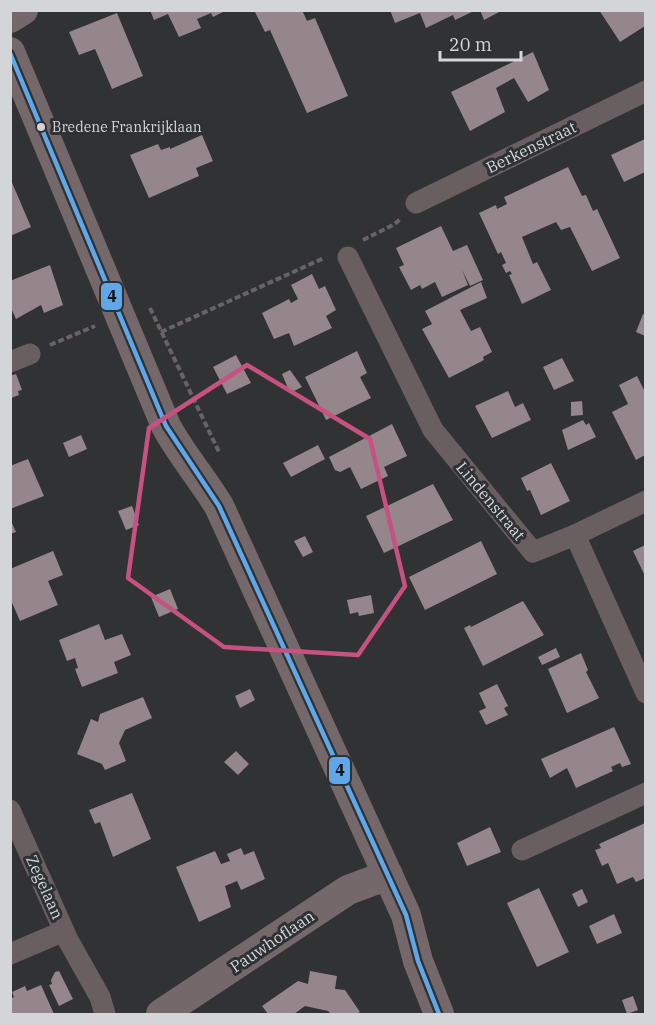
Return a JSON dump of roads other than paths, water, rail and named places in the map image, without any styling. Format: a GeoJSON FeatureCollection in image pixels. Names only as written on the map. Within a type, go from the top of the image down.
{"type":"FeatureCollection","features":[{"type":"Feature","properties":{"kind":"street"},"geometry":{"type":"LineString","coordinates":[[10,18],[23,10]]}},
{"type":"Feature","properties":{"kind":"street"},"geometry":{"type":"LineString","coordinates":[[10,52],[166,426],[177,447],[202,478],[219,506],[406,915],[418,961],[439,1014]]}},
{"type":"Feature","properties":{"kind":"street","name":"Berkenstraat"},"geometry":{"type":"LineString","coordinates":[[416,203],[645,91]]}},
{"type":"Feature","properties":{"kind":"street","name":"Lindenstraat"},"geometry":{"type":"LineString","coordinates":[[346,252],[433,430],[533,552],[575,535]]}},
{"type":"Feature","properties":{"kind":"street"},"geometry":{"type":"LineString","coordinates":[[645,501],[575,535],[645,693]]}},
{"type":"Feature","properties":{"kind":"street"},"geometry":{"type":"LineString","coordinates":[[522,850],[645,794]]}},
{"type":"Feature","properties":{"kind":"street","name":"Zegelaan"},"geometry":{"type":"LineString","coordinates":[[10,810],[64,931],[100,998],[105,1014]]}},
{"type":"Feature","properties":{"kind":"street","name":"Pauwhoflaan"},"geometry":{"type":"LineString","coordinates":[[161,1014],[348,890],[388,875]]}},
{"type":"Feature","properties":{"kind":"street","name":"Zegelaan"},"geometry":{"type":"LineString","coordinates":[[10,954],[64,931]]}},
{"type":"Feature","properties":{"kind":"place","name":"Bredene Frankrijklaan"},"geometry":{"type":"Point","coordinates":[41,127]}}]}
